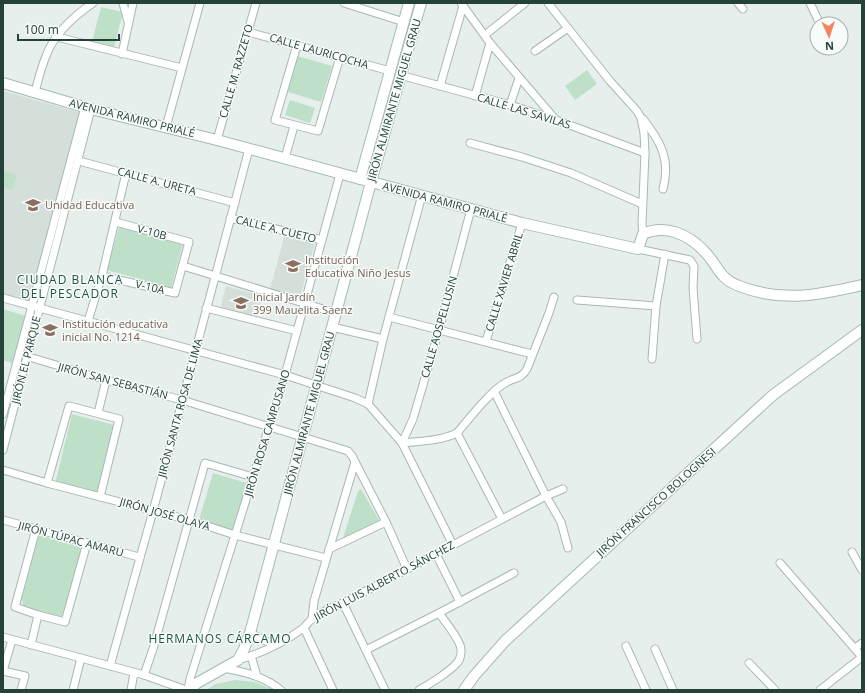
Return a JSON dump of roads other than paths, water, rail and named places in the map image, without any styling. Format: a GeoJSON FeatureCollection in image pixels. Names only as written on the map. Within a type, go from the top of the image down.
{"type":"FeatureCollection","features":[{"type":"Feature","properties":{"kind":"street"},"geometry":{"type":"LineString","coordinates":[[35,92],[50,47],[77,15],[93,3]]}},
{"type":"Feature","properties":{"kind":"street"},"geometry":{"type":"LineString","coordinates":[[123,3],[129,24]]}},
{"type":"Feature","properties":{"kind":"street"},"geometry":{"type":"LineString","coordinates":[[122,54],[133,3]]}},
{"type":"Feature","properties":{"kind":"street"},"geometry":{"type":"LineString","coordinates":[[166,127],[200,3]]}},
{"type":"Feature","properties":{"kind":"street","name":"CALLE M. RAZZETO"},"geometry":{"type":"LineString","coordinates":[[217,140],[256,3]]}},
{"type":"Feature","properties":{"kind":"street"},"geometry":{"type":"LineString","coordinates":[[344,3],[355,5],[404,22]]}},
{"type":"Feature","properties":{"kind":"street","name":"JIRÓN ALMIRANTE MIGUEL GRAU"},"geometry":{"type":"LineString","coordinates":[[360,179],[409,3]]}},
{"type":"Feature","properties":{"kind":"street","name":"JIRÓN ALMIRANTE MIGUEL GRAU"},"geometry":{"type":"LineString","coordinates":[[238,660],[250,633],[304,437],[400,75],[421,3]]}},
{"type":"Feature","properties":{"kind":"street"},"geometry":{"type":"LineString","coordinates":[[485,35],[525,3]]}},
{"type":"Feature","properties":{"kind":"street"},"geometry":{"type":"LineString","coordinates":[[548,3],[656,136],[664,154],[666,171],[663,189]]}},
{"type":"Feature","properties":{"kind":"street"},"geometry":{"type":"LineString","coordinates":[[810,3],[816,16]]}},
{"type":"Feature","properties":{"kind":"street"},"geometry":{"type":"LineString","coordinates":[[462,4],[490,43],[556,120]]}},
{"type":"Feature","properties":{"kind":"street"},"geometry":{"type":"LineString","coordinates":[[440,86],[462,4]]}},
{"type":"Feature","properties":{"kind":"street"},"geometry":{"type":"LineString","coordinates":[[535,51],[568,28]]}},
{"type":"Feature","properties":{"kind":"street","name":"CALLE LAURICOCHA"},"geometry":{"type":"LineString","coordinates":[[248,32],[297,44],[390,72]]}},
{"type":"Feature","properties":{"kind":"street"},"geometry":{"type":"LineString","coordinates":[[57,37],[182,68]]}},
{"type":"Feature","properties":{"kind":"street"},"geometry":{"type":"LineString","coordinates":[[475,96],[490,43]]}},
{"type":"Feature","properties":{"kind":"street"},"geometry":{"type":"LineString","coordinates":[[297,44],[274,120],[318,131],[340,57]]}},
{"type":"Feature","properties":{"kind":"street","name":"CALLE LAS SAVILAS"},"geometry":{"type":"LineString","coordinates":[[400,75],[510,105],[556,120],[645,153]]}},
{"type":"Feature","properties":{"kind":"street"},"geometry":{"type":"LineString","coordinates":[[510,105],[519,78]]}},
{"type":"Feature","properties":{"kind":"street","name":"AVENIDA RAMIRO PRIALÉ"},"geometry":{"type":"LineString","coordinates":[[3,83],[88,108],[217,140],[422,195],[471,210],[638,249]]}},
{"type":"Feature","properties":{"kind":"street","name":"JIRÓN EL PARQUE"},"geometry":{"type":"LineString","coordinates":[[3,450],[26,356],[79,161],[88,108]]}},
{"type":"Feature","properties":{"kind":"street","name":"JIRÓN EL PARQUE"},"geometry":{"type":"LineString","coordinates":[[3,412],[31,306],[88,108]]}},
{"type":"Feature","properties":{"kind":"street"},"geometry":{"type":"LineString","coordinates":[[641,118],[644,133],[645,153],[642,204],[642,224],[644,234],[638,249],[690,260],[694,266],[693,288],[697,339]]}},
{"type":"Feature","properties":{"kind":"street"},"geometry":{"type":"LineString","coordinates":[[284,158],[294,126]]}},
{"type":"Feature","properties":{"kind":"street"},"geometry":{"type":"LineString","coordinates":[[470,143],[522,157],[571,173],[642,204]]}},
{"type":"Feature","properties":{"kind":"street","name":"JIRÓN SANTA ROSA DE LIMA"},"geometry":{"type":"LineString","coordinates":[[110,666],[153,511],[249,149]]}},
{"type":"Feature","properties":{"kind":"street","name":"CALLE A. URETA"},"geometry":{"type":"LineString","coordinates":[[79,161],[235,203]]}},
{"type":"Feature","properties":{"kind":"street"},"geometry":{"type":"LineString","coordinates":[[88,321],[102,276],[116,222],[126,173]]}},
{"type":"Feature","properties":{"kind":"street","name":"JIRÓN ROSA CAMPUSANO"},"geometry":{"type":"LineString","coordinates":[[187,690],[285,375],[340,174]]}},
{"type":"Feature","properties":{"kind":"street"},"geometry":{"type":"LineString","coordinates":[[368,404],[383,339],[422,195]]}},
{"type":"Feature","properties":{"kind":"street","name":"CALLE AOSPELLUSIN"},"geometry":{"type":"LineString","coordinates":[[402,443],[413,419],[439,330],[471,210]]}},
{"type":"Feature","properties":{"kind":"street","name":"CALLE A. CUETO"},"geometry":{"type":"LineString","coordinates":[[230,218],[322,240]]}},
{"type":"Feature","properties":{"kind":"street","name":"V-10B"},"geometry":{"type":"LineString","coordinates":[[116,222],[189,242],[182,266]]}},
{"type":"Feature","properties":{"kind":"street","name":"CALLE XAVIER ABRIL"},"geometry":{"type":"LineString","coordinates":[[486,342],[522,223]]}},
{"type":"Feature","properties":{"kind":"street"},"geometry":{"type":"LineString","coordinates":[[644,234],[651,231],[666,230],[682,235],[704,251],[719,273],[728,281],[754,291],[770,295],[783,297],[810,295],[862,285]]}},
{"type":"Feature","properties":{"kind":"street"},"geometry":{"type":"LineString","coordinates":[[652,359],[656,306],[666,254]]}},
{"type":"Feature","properties":{"kind":"street"},"geometry":{"type":"LineString","coordinates":[[182,266],[336,313]]}},
{"type":"Feature","properties":{"kind":"street","name":"V-10A"},"geometry":{"type":"LineString","coordinates":[[102,276],[175,293],[182,266]]}},
{"type":"Feature","properties":{"kind":"street"},"geometry":{"type":"LineString","coordinates":[[402,443],[441,439],[457,433],[494,391],[507,382],[523,376],[554,297]]}},
{"type":"Feature","properties":{"kind":"street"},"geometry":{"type":"LineString","coordinates":[[3,298],[195,352],[285,375],[355,398],[368,404],[402,443],[453,545]]}},
{"type":"Feature","properties":{"kind":"street"},"geometry":{"type":"LineString","coordinates":[[577,300],[656,306]]}},
{"type":"Feature","properties":{"kind":"street"},"geometry":{"type":"LineString","coordinates":[[206,308],[297,331]]}},
{"type":"Feature","properties":{"kind":"street"},"geometry":{"type":"LineString","coordinates":[[389,318],[532,354]]}},
{"type":"Feature","properties":{"kind":"street"},"geometry":{"type":"LineString","coordinates":[[332,327],[383,339]]}},
{"type":"Feature","properties":{"kind":"street","name":"JIRÓN FRANCISCO BOLOGNESI"},"geometry":{"type":"LineString","coordinates":[[464,690],[505,640],[773,395],[862,330]]}},
{"type":"Feature","properties":{"kind":"street","name":"JIRÓN SAN SEBASTIÁN"},"geometry":{"type":"LineString","coordinates":[[26,356],[106,380],[182,400],[348,451],[386,522],[407,569]]}},
{"type":"Feature","properties":{"kind":"street"},"geometry":{"type":"LineString","coordinates":[[98,413],[106,380]]}},
{"type":"Feature","properties":{"kind":"street"},"geometry":{"type":"LineString","coordinates":[[494,391],[546,496],[561,522],[568,548]]}},
{"type":"Feature","properties":{"kind":"street"},"geometry":{"type":"LineString","coordinates":[[46,483],[69,406],[119,419],[100,496]]}},
{"type":"Feature","properties":{"kind":"street"},"geometry":{"type":"LineString","coordinates":[[457,433],[502,519]]}},
{"type":"Feature","properties":{"kind":"street"},"geometry":{"type":"LineString","coordinates":[[312,619],[314,601],[355,462]]}},
{"type":"Feature","properties":{"kind":"street"},"geometry":{"type":"LineString","coordinates":[[144,675],[153,649],[205,463],[253,477]]}},
{"type":"Feature","properties":{"kind":"street","name":"JIRÓN JOSÉ OLAYA"},"geometry":{"type":"LineString","coordinates":[[3,470],[46,483],[189,520],[235,535],[326,558]]}},
{"type":"Feature","properties":{"kind":"street","name":"JIRÓN LUIS ALBERTO SÁNCHEZ"},"geometry":{"type":"LineString","coordinates":[[187,690],[197,682],[238,660],[251,656],[274,645],[304,628],[312,619],[327,610],[546,496],[563,489]]}},
{"type":"Feature","properties":{"kind":"street","name":"JIRÓN TÚPAC AMARU"},"geometry":{"type":"LineString","coordinates":[[3,520],[139,557]]}},
{"type":"Feature","properties":{"kind":"street"},"geometry":{"type":"LineString","coordinates":[[329,549],[386,522]]}},
{"type":"Feature","properties":{"kind":"street"},"geometry":{"type":"LineString","coordinates":[[36,529],[15,607],[38,615],[65,622],[87,543]]}},
{"type":"Feature","properties":{"kind":"street"},"geometry":{"type":"LineString","coordinates":[[852,552],[862,570]]}},
{"type":"Feature","properties":{"kind":"street"},"geometry":{"type":"LineString","coordinates":[[436,554],[460,602]]}},
{"type":"Feature","properties":{"kind":"street"},"geometry":{"type":"LineString","coordinates":[[780,563],[862,657],[820,690]]}},
{"type":"Feature","properties":{"kind":"street"},"geometry":{"type":"LineString","coordinates":[[366,650],[514,573]]}},
{"type":"Feature","properties":{"kind":"street"},"geometry":{"type":"LineString","coordinates":[[343,603],[385,690]]}},
{"type":"Feature","properties":{"kind":"street"},"geometry":{"type":"LineString","coordinates":[[419,690],[458,662],[460,655],[461,646],[439,613]]}},
{"type":"Feature","properties":{"kind":"street"},"geometry":{"type":"LineString","coordinates":[[31,645],[38,615]]}},
{"type":"Feature","properties":{"kind":"street"},"geometry":{"type":"LineString","coordinates":[[304,628],[333,690]]}},
{"type":"Feature","properties":{"kind":"street"},"geometry":{"type":"LineString","coordinates":[[250,633],[274,645]]}},
{"type":"Feature","properties":{"kind":"street"},"geometry":{"type":"LineString","coordinates":[[3,637],[144,675],[187,690]]}},
{"type":"Feature","properties":{"kind":"street"},"geometry":{"type":"LineString","coordinates":[[12,640],[3,671],[25,676],[21,690]]}},
{"type":"Feature","properties":{"kind":"street"},"geometry":{"type":"LineString","coordinates":[[855,648],[862,643]]}},
{"type":"Feature","properties":{"kind":"street"},"geometry":{"type":"LineString","coordinates":[[626,646],[646,690]]}},
{"type":"Feature","properties":{"kind":"street"},"geometry":{"type":"LineString","coordinates":[[654,649],[673,690]]}},
{"type":"Feature","properties":{"kind":"street"},"geometry":{"type":"LineString","coordinates":[[251,656],[257,676]]}},
{"type":"Feature","properties":{"kind":"street"},"geometry":{"type":"LineString","coordinates":[[73,690],[81,658]]}},
{"type":"Feature","properties":{"kind":"street"},"geometry":{"type":"LineString","coordinates":[[749,663],[775,690]]}},
{"type":"Feature","properties":{"kind":"street"},"geometry":{"type":"LineString","coordinates":[[223,668],[257,676],[271,682],[281,690]]}},
{"type":"Feature","properties":{"kind":"street"},"geometry":{"type":"LineString","coordinates":[[130,690],[134,673]]}},
{"type":"Feature","properties":{"kind":"place","name":"Unidad Educativa"},"geometry":{"type":"Point","coordinates":[33,205]}},
{"type":"Feature","properties":{"kind":"place","name":"Institución Educativa Niño Jesus"},"geometry":{"type":"Point","coordinates":[293,266]}},
{"type":"Feature","properties":{"kind":"place","name":"Inicial Jardín 399 Mauelita Saenz"},"geometry":{"type":"Point","coordinates":[241,303]}},
{"type":"Feature","properties":{"kind":"place","name":"Institución educativa inicial No. 1214"},"geometry":{"type":"Point","coordinates":[50,330]}},
{"type":"Feature","properties":{"kind":"district","name":"CIUDAD BLANCA DEL PESCADOR"},"geometry":{"type":"Point","coordinates":[70,287]}},
{"type":"Feature","properties":{"kind":"district","name":"HERMANOS CÁRCAMO"},"geometry":{"type":"Point","coordinates":[220,639]}}]}
